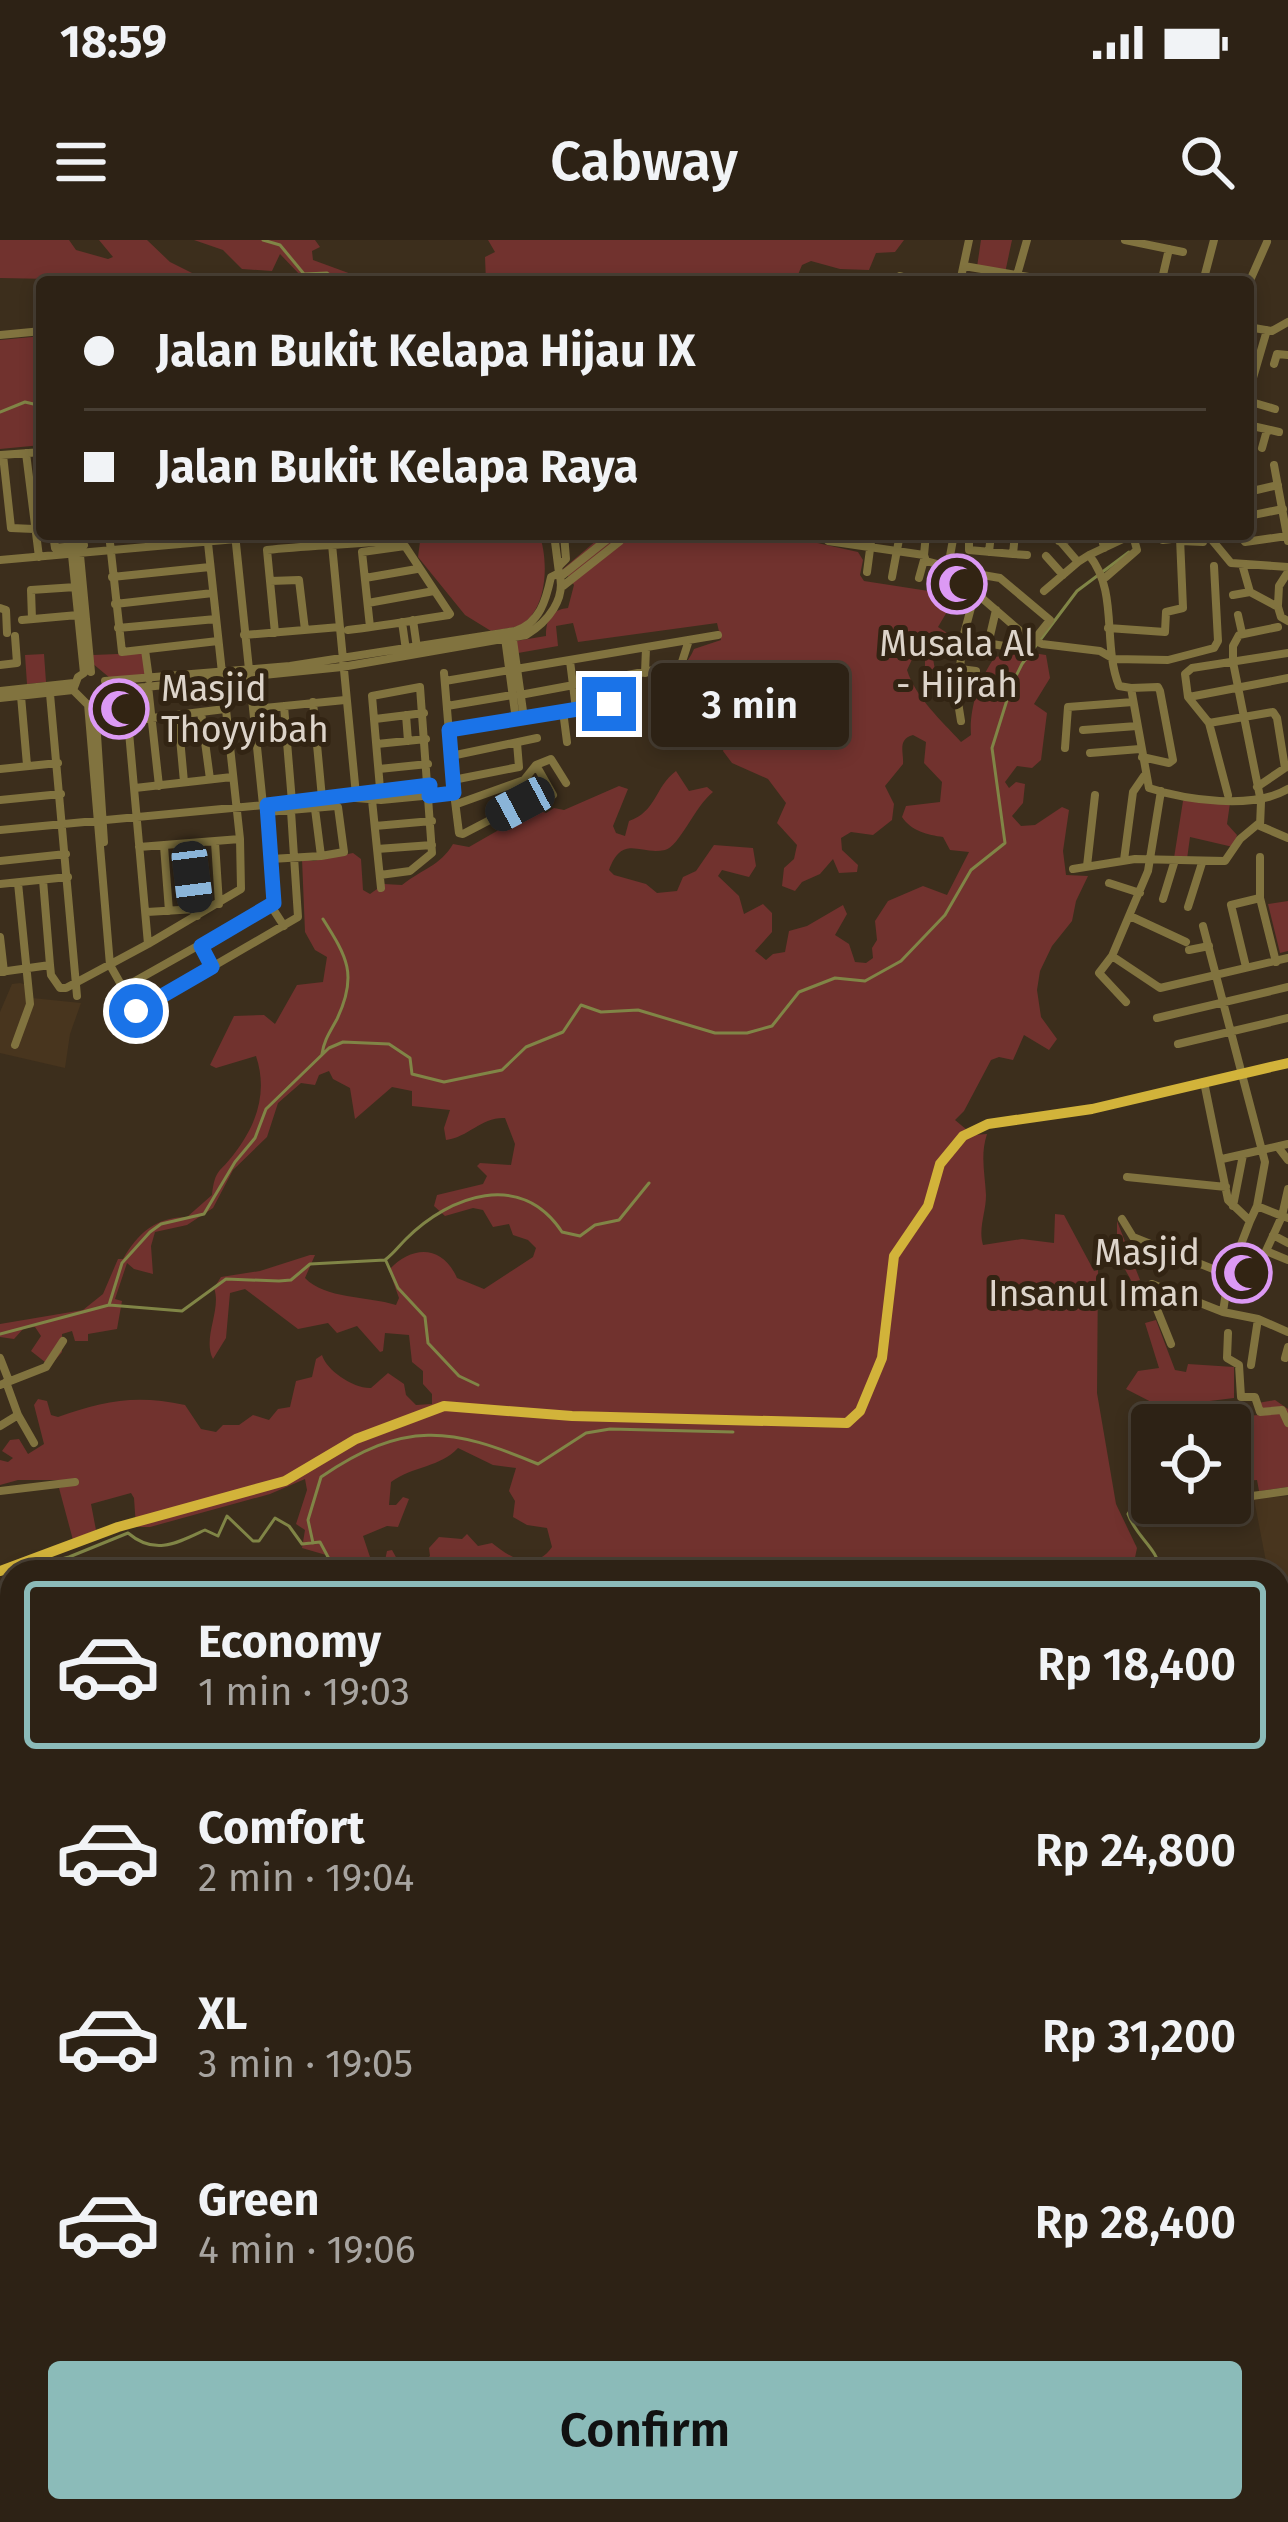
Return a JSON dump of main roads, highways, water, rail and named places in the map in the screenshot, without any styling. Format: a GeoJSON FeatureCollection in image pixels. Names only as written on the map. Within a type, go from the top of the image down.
{"type":"FeatureCollection","features":[{"type":"Feature","properties":{"kind":"main road"},"geometry":{"type":"LineString","coordinates":[[30,1560],[118,1527],[285,1481],[356,1439],[444,1406],[572,1416],[847,1423],[860,1411],[882,1358],[894,1256],[928,1206],[940,1164],[963,1136],[988,1124],[1091,1109],[1288,1063]]}},
{"type":"Feature","properties":{"kind":"waterway"},"geometry":{"type":"LineString","coordinates":[[263,240],[280,245],[304,274],[331,276]]}},
{"type":"Feature","properties":{"kind":"waterway"},"geometry":{"type":"LineString","coordinates":[[0,412],[25,402],[36,405]]}},
{"type":"Feature","properties":{"kind":"waterway"},"geometry":{"type":"LineString","coordinates":[[109,1305],[122,1263],[161,1224],[204,1214],[255,1138],[266,1109],[329,1048],[343,1042],[389,1044],[410,1058],[412,1074],[444,1082],[502,1070],[526,1047],[563,1032],[581,1005],[601,1012],[638,1010],[715,1033],[747,1033],[772,1026],[799,992],[835,978],[865,981],[901,961],[945,915],[971,870],[1005,843],[992,748],[1022,664],[1077,591],[1129,552]]}},
{"type":"Feature","properties":{"kind":"waterway"},"geometry":{"type":"LineString","coordinates":[[322,1054],[343,1004],[348,978],[344,956],[323,919]]}},
{"type":"Feature","properties":{"kind":"waterway"},"geometry":{"type":"LineString","coordinates":[[0,1334],[109,1305],[182,1311],[226,1279],[291,1280],[310,1264],[385,1260],[443,1211],[485,1196],[527,1201],[562,1232],[580,1236],[595,1225],[619,1220],[649,1183]]}},
{"type":"Feature","properties":{"kind":"waterway"},"geometry":{"type":"LineString","coordinates":[[386,1261],[398,1288],[425,1317],[428,1343],[459,1376],[478,1385]]}},
{"type":"Feature","properties":{"kind":"waterway"},"geometry":{"type":"LineString","coordinates":[[313,1543],[308,1520],[321,1477],[403,1438],[428,1435],[479,1442],[538,1464],[586,1433],[610,1429],[733,1432]]}},
{"type":"Feature","properties":{"kind":"waterway"},"geometry":{"type":"LineString","coordinates":[[1131,1509],[1131,1520]]}},
{"type":"Feature","properties":{"kind":"waterway"},"geometry":{"type":"LineString","coordinates":[[58,1560],[128,1533],[157,1546],[205,1530],[218,1536],[227,1516],[253,1541],[259,1541],[275,1518],[289,1526],[302,1544],[320,1542],[330,1560]]}},
{"type":"Feature","properties":{"kind":"waterway"},"geometry":{"type":"LineString","coordinates":[[1133,1524],[1157,1560]]}},
{"type":"Feature","properties":{"kind":"place","name":"Musala Al - Hijrah"},"geometry":{"type":"Point","coordinates":[957,584]}},
{"type":"Feature","properties":{"kind":"place","name":"Masjid Thoyyibah"},"geometry":{"type":"Point","coordinates":[119,709]}},
{"type":"Feature","properties":{"kind":"place","name":"Masjid Insanul Iman"},"geometry":{"type":"Point","coordinates":[1242,1273]}}]}
